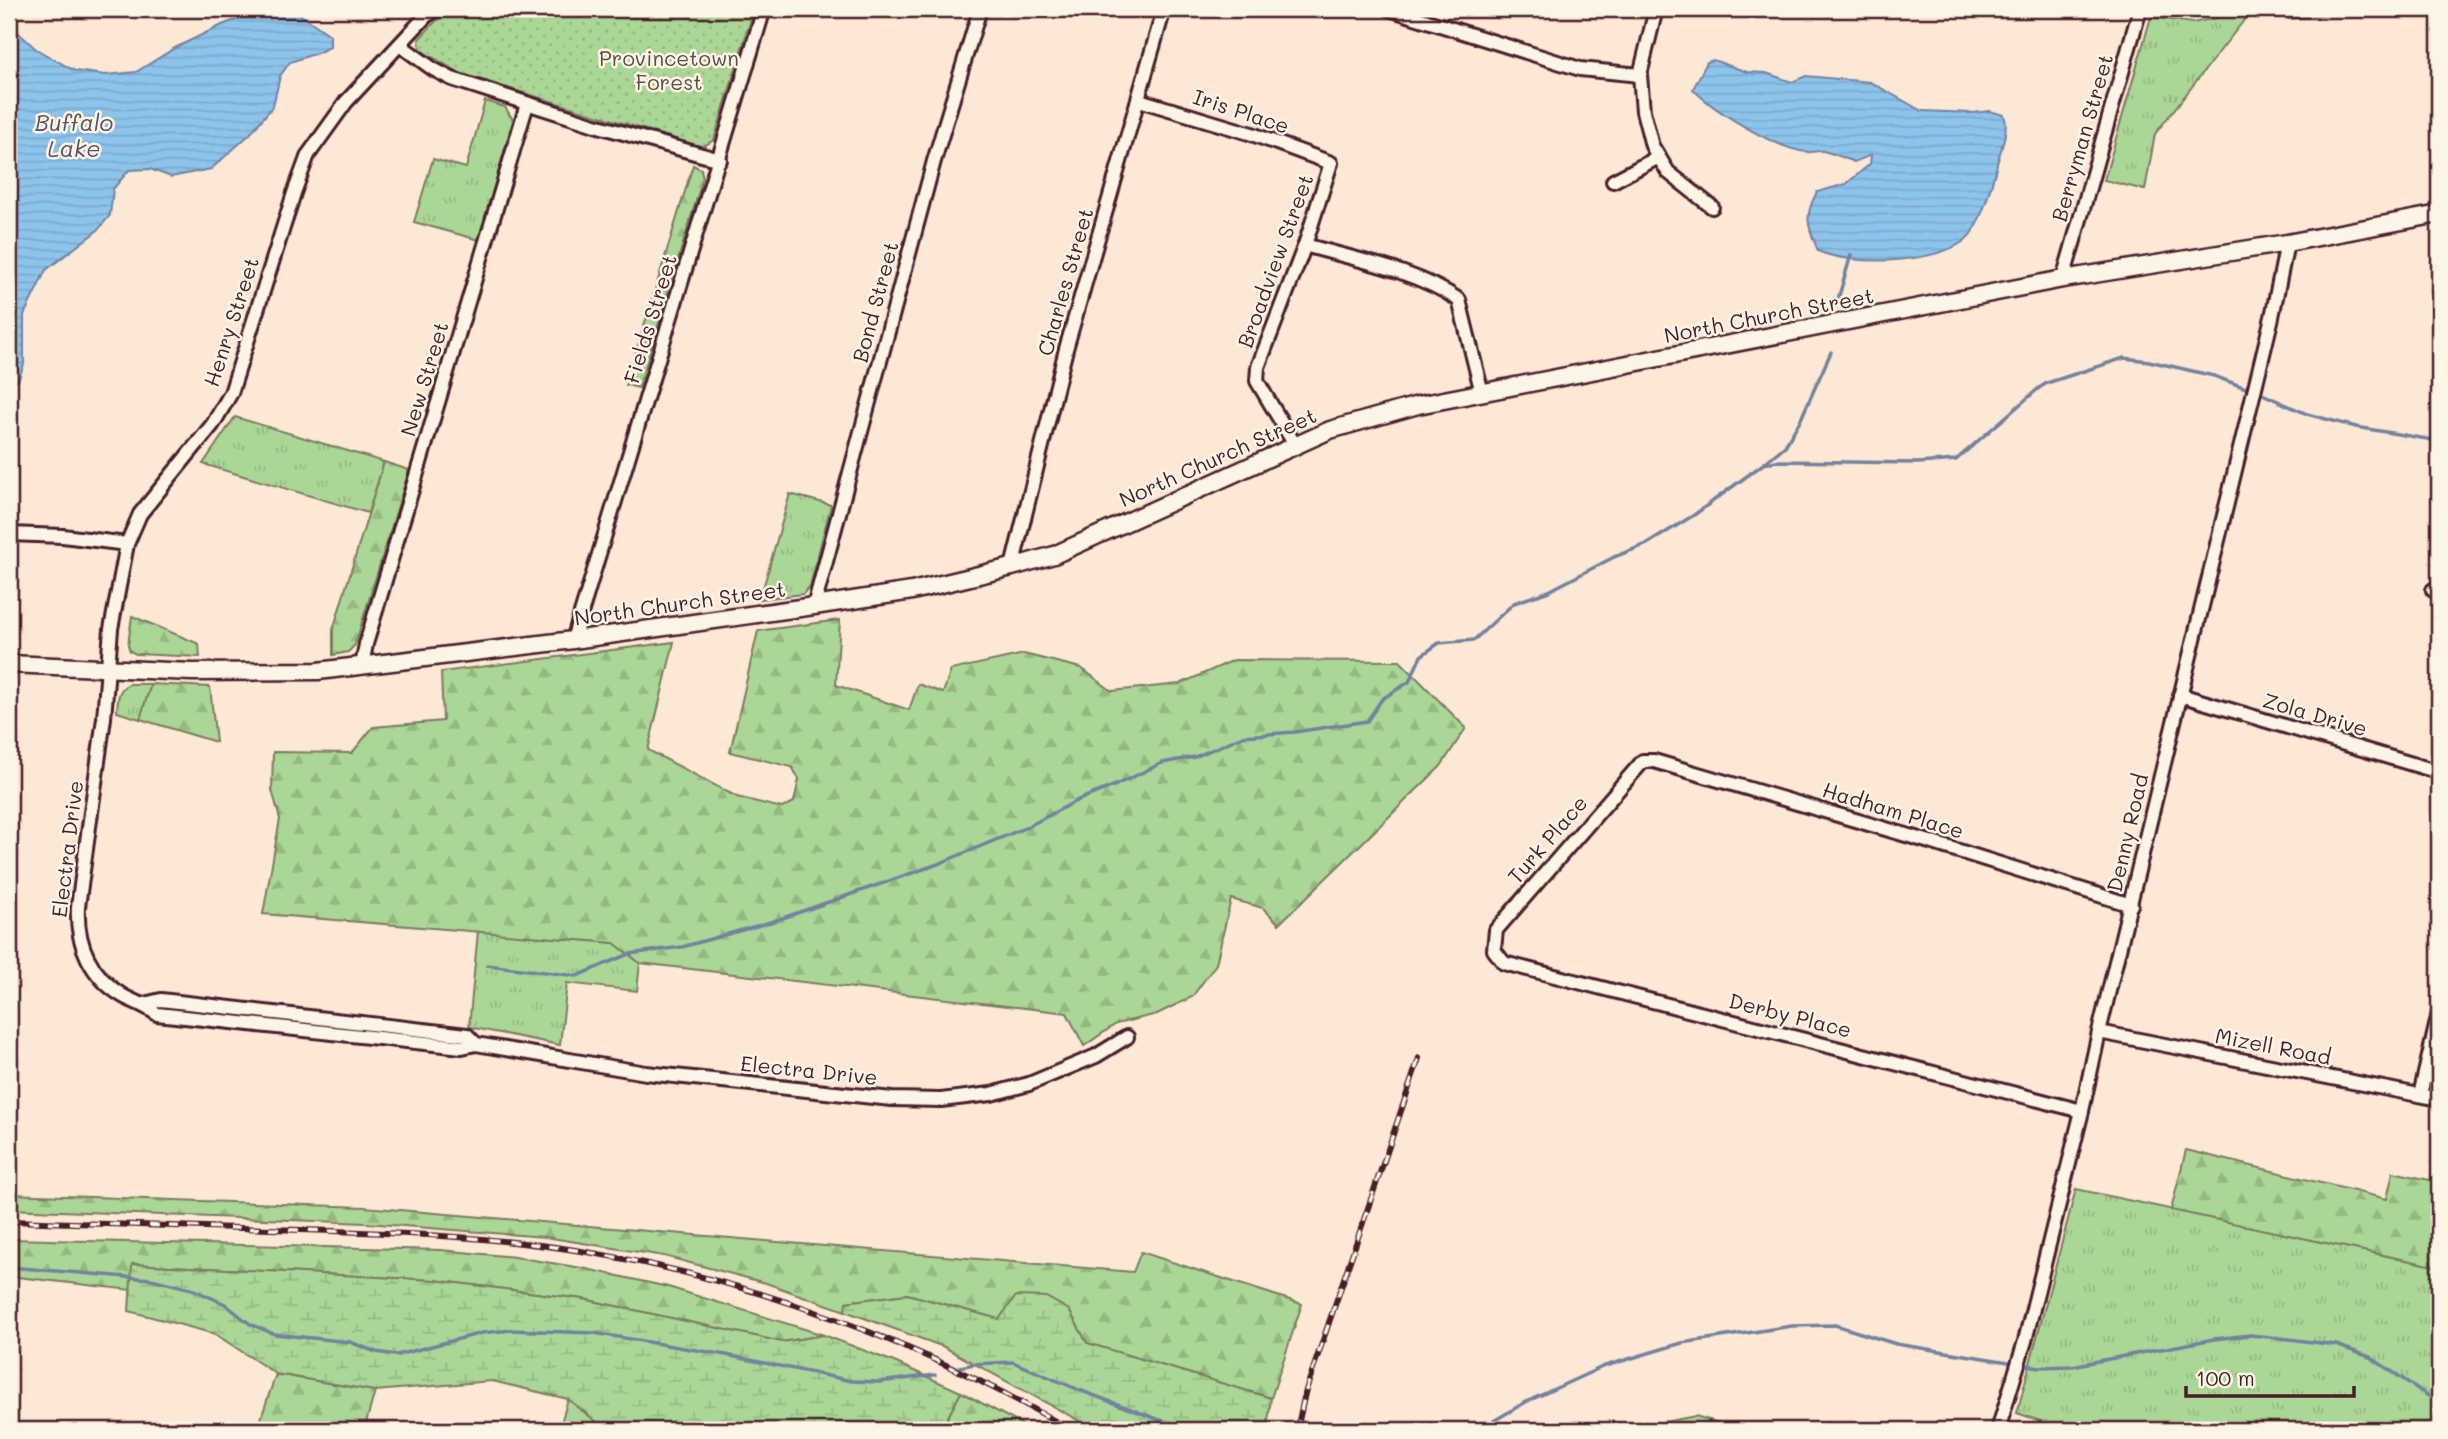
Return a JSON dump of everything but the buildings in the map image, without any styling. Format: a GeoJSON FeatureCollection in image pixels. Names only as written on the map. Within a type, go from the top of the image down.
{"type":"FeatureCollection","features":[{"type":"Feature","properties":{"kind":"main road","name":"North Church Street"},"geometry":{"type":"LineString","coordinates":[[9,664],[279,673],[362,666],[573,640],[912,590],[1054,555],[1330,430],[1418,405],[2063,279],[2287,243],[2439,214]]}},
{"type":"Feature","properties":{"kind":"street","name":"Henry Street"},"geometry":{"type":"LineString","coordinates":[[108,669],[111,629],[127,544],[140,514],[213,425],[231,393],[293,193],[308,155],[346,102],[426,16],[437,9]]}},
{"type":"Feature","properties":{"kind":"street","name":"Fields Street"},"geometry":{"type":"LineString","coordinates":[[573,640],[764,9]]}},
{"type":"Feature","properties":{"kind":"street","name":"Bond Street"},"geometry":{"type":"LineString","coordinates":[[814,606],[934,161],[980,9]]}},
{"type":"Feature","properties":{"kind":"street","name":"Charles Street"},"geometry":{"type":"LineString","coordinates":[[1012,567],[1066,349],[1164,9]]}},
{"type":"Feature","properties":{"kind":"street"},"geometry":{"type":"LineString","coordinates":[[1389,9],[1580,69],[1640,75]]}},
{"type":"Feature","properties":{"kind":"street"},"geometry":{"type":"LineString","coordinates":[[1656,9],[1640,75],[1643,111],[1652,146],[1668,172],[1712,207]]}},
{"type":"Feature","properties":{"kind":"street","name":"Berryman Street"},"geometry":{"type":"LineString","coordinates":[[2063,279],[2140,9]]}},
{"type":"Feature","properties":{"kind":"street"},"geometry":{"type":"LineString","coordinates":[[400,45],[445,76],[527,104],[720,160]]}},
{"type":"Feature","properties":{"kind":"street","name":"Iris Place"},"geometry":{"type":"LineString","coordinates":[[1139,100],[1252,134],[1331,163]]}},
{"type":"Feature","properties":{"kind":"street","name":"New Street"},"geometry":{"type":"LineString","coordinates":[[362,666],[366,644],[527,104]]}},
{"type":"Feature","properties":{"kind":"street"},"geometry":{"type":"LineString","coordinates":[[1613,181],[1659,157]]}},
{"type":"Feature","properties":{"kind":"street","name":"Broadview Street"},"geometry":{"type":"LineString","coordinates":[[1295,445],[1257,381],[1258,367],[1305,245],[1331,163]]}},
{"type":"Feature","properties":{"kind":"street","name":"Denny Road"},"geometry":{"type":"LineString","coordinates":[[1998,1430],[2025,1341],[2082,1111],[2272,317],[2287,243]]}},
{"type":"Feature","properties":{"kind":"street"},"geometry":{"type":"LineString","coordinates":[[1305,245],[1421,280],[1442,288],[1459,300],[1482,393]]}},
{"type":"Feature","properties":{"kind":"street"},"geometry":{"type":"LineString","coordinates":[[9,534],[63,536],[127,544]]}},
{"type":"Feature","properties":{"kind":"street","name":"Electra Drive"},"geometry":{"type":"LineString","coordinates":[[108,669],[77,925],[87,959],[104,981],[126,998],[144,1004],[157,1014],[462,1048],[476,1044],[672,1076],[892,1099],[941,1100],[991,1094],[1029,1084],[1096,1056],[1127,1037]]}},
{"type":"Feature","properties":{"kind":"street","name":"Zola Drive"},"geometry":{"type":"LineString","coordinates":[[2180,695],[2439,772]]}},
{"type":"Feature","properties":{"kind":"street","name":"Hadham Place"},"geometry":{"type":"LineString","coordinates":[[1643,761],[1654,761],[1930,842],[2131,905]]}},
{"type":"Feature","properties":{"kind":"street","name":"Turk Place"},"geometry":{"type":"LineString","coordinates":[[1494,950],[1496,930],[1643,761]]}},
{"type":"Feature","properties":{"kind":"street","name":"Derby Place"},"geometry":{"type":"LineString","coordinates":[[1494,950],[1504,962],[2082,1111]]}},
{"type":"Feature","properties":{"kind":"street"},"geometry":{"type":"LineString","coordinates":[[2420,1096],[2439,1013]]}},
{"type":"Feature","properties":{"kind":"street","name":"Mizell Road"},"geometry":{"type":"LineString","coordinates":[[2099,1032],[2439,1099]]}},
{"type":"Feature","properties":{"kind":"green space","name":"Provincetown Forest"},"geometry":{"type":"Polygon","coordinates":[[[455,9],[754,9],[714,140],[702,147],[462,74],[420,50],[419,39],[435,22],[455,9]]]}},
{"type":"Feature","properties":{"kind":"green space"},"geometry":{"type":"Polygon","coordinates":[[[2289,9],[2370,9],[2289,19],[2289,9]]]}},
{"type":"Feature","properties":{"kind":"green space"},"geometry":{"type":"Polygon","coordinates":[[[2252,10],[2155,134],[2145,190],[2104,180],[2151,17],[2193,23],[2252,10]]]}},
{"type":"Feature","properties":{"kind":"green space"},"geometry":{"type":"Polygon","coordinates":[[[485,101],[505,107],[513,120],[479,240],[414,222],[433,159],[466,168],[485,101]]]}},
{"type":"Feature","properties":{"kind":"green space"},"geometry":{"type":"Polygon","coordinates":[[[693,165],[701,169],[703,178],[639,388],[626,385],[693,165]]]}},
{"type":"Feature","properties":{"kind":"green space"},"geometry":{"type":"Polygon","coordinates":[[[235,417],[384,462],[368,513],[203,464],[235,417]]]}},
{"type":"Feature","properties":{"kind":"green space"},"geometry":{"type":"Polygon","coordinates":[[[384,462],[409,470],[355,645],[348,652],[333,655],[333,630],[384,462]]]}},
{"type":"Feature","properties":{"kind":"green space"},"geometry":{"type":"Polygon","coordinates":[[[790,494],[831,505],[810,586],[803,594],[760,599],[790,494]]]}},
{"type":"Feature","properties":{"kind":"green space"},"geometry":{"type":"Polygon","coordinates":[[[132,616],[199,644],[200,657],[136,654],[130,651],[128,645],[132,616]]]}},
{"type":"Feature","properties":{"kind":"green space"},"geometry":{"type":"Polygon","coordinates":[[[840,620],[836,685],[909,710],[918,684],[943,693],[951,670],[1024,654],[1081,668],[1112,691],[1180,684],[1234,660],[1400,661],[1466,728],[1441,766],[1279,924],[1263,908],[1231,899],[1216,964],[1192,997],[1157,1014],[1116,1024],[1084,1046],[1067,1013],[640,963],[614,943],[263,914],[280,819],[272,790],[273,752],[352,753],[373,727],[443,721],[441,672],[674,642],[648,750],[737,797],[782,808],[794,802],[799,779],[792,767],[730,752],[758,631],[840,620]]]}},
{"type":"Feature","properties":{"kind":"green space"},"geometry":{"type":"Polygon","coordinates":[[[130,684],[151,684],[140,719],[117,712],[120,691],[130,684]]]}},
{"type":"Feature","properties":{"kind":"green space"},"geometry":{"type":"Polygon","coordinates":[[[151,684],[210,687],[216,742],[140,719],[151,684]]]}},
{"type":"Feature","properties":{"kind":"green space"},"geometry":{"type":"Polygon","coordinates":[[[478,931],[615,943],[640,963],[637,991],[567,983],[560,1045],[469,1027],[478,931]]]}},
{"type":"Feature","properties":{"kind":"green space"},"geometry":{"type":"Polygon","coordinates":[[[2186,1150],[2387,1199],[2393,1172],[2439,1182],[2439,1267],[2171,1210],[2186,1150]]]}},
{"type":"Feature","properties":{"kind":"green space"},"geometry":{"type":"Polygon","coordinates":[[[2076,1189],[2439,1267],[2439,1430],[2066,1430],[2017,1413],[2076,1189]]]}},
{"type":"Feature","properties":{"kind":"green space"},"geometry":{"type":"Polygon","coordinates":[[[9,1194],[364,1207],[1133,1272],[1141,1252],[1302,1304],[1271,1398],[1087,1343],[1069,1310],[999,1320],[907,1294],[847,1302],[845,1311],[766,1283],[664,1256],[545,1237],[366,1223],[9,1209],[9,1194]]]}},
{"type":"Feature","properties":{"kind":"green space"},"geometry":{"type":"Polygon","coordinates":[[[9,1239],[441,1250],[515,1257],[668,1287],[824,1335],[782,1342],[583,1299],[434,1280],[133,1264],[131,1290],[9,1276],[9,1239]]]}},
{"type":"Feature","properties":{"kind":"green space"},"geometry":{"type":"Polygon","coordinates":[[[132,1264],[434,1280],[583,1299],[782,1342],[824,1335],[961,1392],[941,1430],[607,1430],[568,1399],[492,1381],[375,1391],[276,1374],[215,1334],[129,1311],[132,1264]]]}},
{"type":"Feature","properties":{"kind":"green space"},"geometry":{"type":"Polygon","coordinates":[[[907,1294],[999,1319],[1016,1296],[1046,1297],[1069,1310],[1087,1343],[1271,1398],[1267,1430],[1096,1430],[944,1347],[845,1311],[846,1302],[907,1294]]]}},
{"type":"Feature","properties":{"kind":"green space"},"geometry":{"type":"Polygon","coordinates":[[[276,1374],[375,1391],[364,1430],[257,1430],[276,1374]]]}},
{"type":"Feature","properties":{"kind":"green space"},"geometry":{"type":"Polygon","coordinates":[[[961,1392],[1032,1430],[941,1430],[961,1392]]]}},
{"type":"Feature","properties":{"kind":"green space"},"geometry":{"type":"Polygon","coordinates":[[[568,1399],[607,1430],[559,1430],[568,1399]]]}},
{"type":"Feature","properties":{"kind":"green space"},"geometry":{"type":"Polygon","coordinates":[[[1695,1416],[1744,1430],[1624,1430],[1695,1416]]]}},
{"type":"Feature","properties":{"kind":"water","name":"Buffalo Lake"},"geometry":{"type":"Polygon","coordinates":[[[265,9],[292,9],[330,35],[330,47],[290,62],[280,76],[273,106],[250,134],[211,169],[171,177],[150,169],[129,170],[113,189],[110,215],[98,230],[46,270],[24,315],[24,364],[18,381],[9,383],[9,24],[36,49],[75,71],[105,75],[136,72],[175,48],[222,25],[265,9]]]}},
{"type":"Feature","properties":{"kind":"water"},"geometry":{"type":"Polygon","coordinates":[[[1713,60],[1747,72],[1766,73],[1792,82],[1806,76],[1870,82],[1922,111],[1990,111],[2004,115],[2006,128],[1988,196],[1970,235],[1950,249],[1913,258],[1850,259],[1818,251],[1808,222],[1817,192],[1846,184],[1870,164],[1871,155],[1854,162],[1823,151],[1794,149],[1746,128],[1715,108],[1693,89],[1707,62],[1713,60]]]}},
{"type":"Feature","properties":{"kind":"waterway"},"geometry":{"type":"LineString","coordinates":[[1836,306],[1851,255]]}},
{"type":"Feature","properties":{"kind":"waterway"},"geometry":{"type":"LineString","coordinates":[[487,965],[577,976],[629,954],[682,947],[774,921],[938,864],[1027,827],[1078,800],[1162,763],[1195,757],[1243,736],[1295,732],[1367,721],[1382,699],[1409,682],[1421,656],[1439,643],[1474,640],[1514,603],[1549,591],[1614,557],[1647,544],[1694,515],[1762,465],[1785,446],[1800,421],[1831,352]]}},
{"type":"Feature","properties":{"kind":"waterway"},"geometry":{"type":"LineString","coordinates":[[1764,464],[1776,461],[1918,463],[1956,460],[2047,383],[2124,358],[2214,376],[2251,390]]}},
{"type":"Feature","properties":{"kind":"waterway"},"geometry":{"type":"LineString","coordinates":[[2258,392],[2307,414],[2356,427],[2439,441]]}},
{"type":"Feature","properties":{"kind":"waterway"},"geometry":{"type":"LineString","coordinates":[[9,1267],[151,1279],[192,1289],[225,1304],[250,1324],[274,1334],[350,1342],[376,1352],[397,1355],[482,1333],[511,1330],[594,1333],[726,1355],[852,1381],[879,1382],[935,1375]]}},
{"type":"Feature","properties":{"kind":"waterway"},"geometry":{"type":"LineString","coordinates":[[1478,1430],[1526,1402],[1602,1367],[1682,1343],[1792,1326],[1835,1325],[1896,1344],[2040,1367],[2072,1366],[2214,1339],[2250,1335],[2289,1339],[2336,1345],[2370,1357],[2439,1403]]}},
{"type":"Feature","properties":{"kind":"waterway"},"geometry":{"type":"LineString","coordinates":[[955,1368],[1013,1362],[1160,1420],[1207,1430]]}},
{"type":"Feature","properties":{"kind":"railway"},"geometry":{"type":"LineString","coordinates":[[1297,1430],[1305,1393],[1419,1058]]}},
{"type":"Feature","properties":{"kind":"railway"},"geometry":{"type":"LineString","coordinates":[[9,1221],[408,1234],[516,1242],[650,1264],[775,1298],[837,1320],[957,1370],[1071,1430]]}}]}
